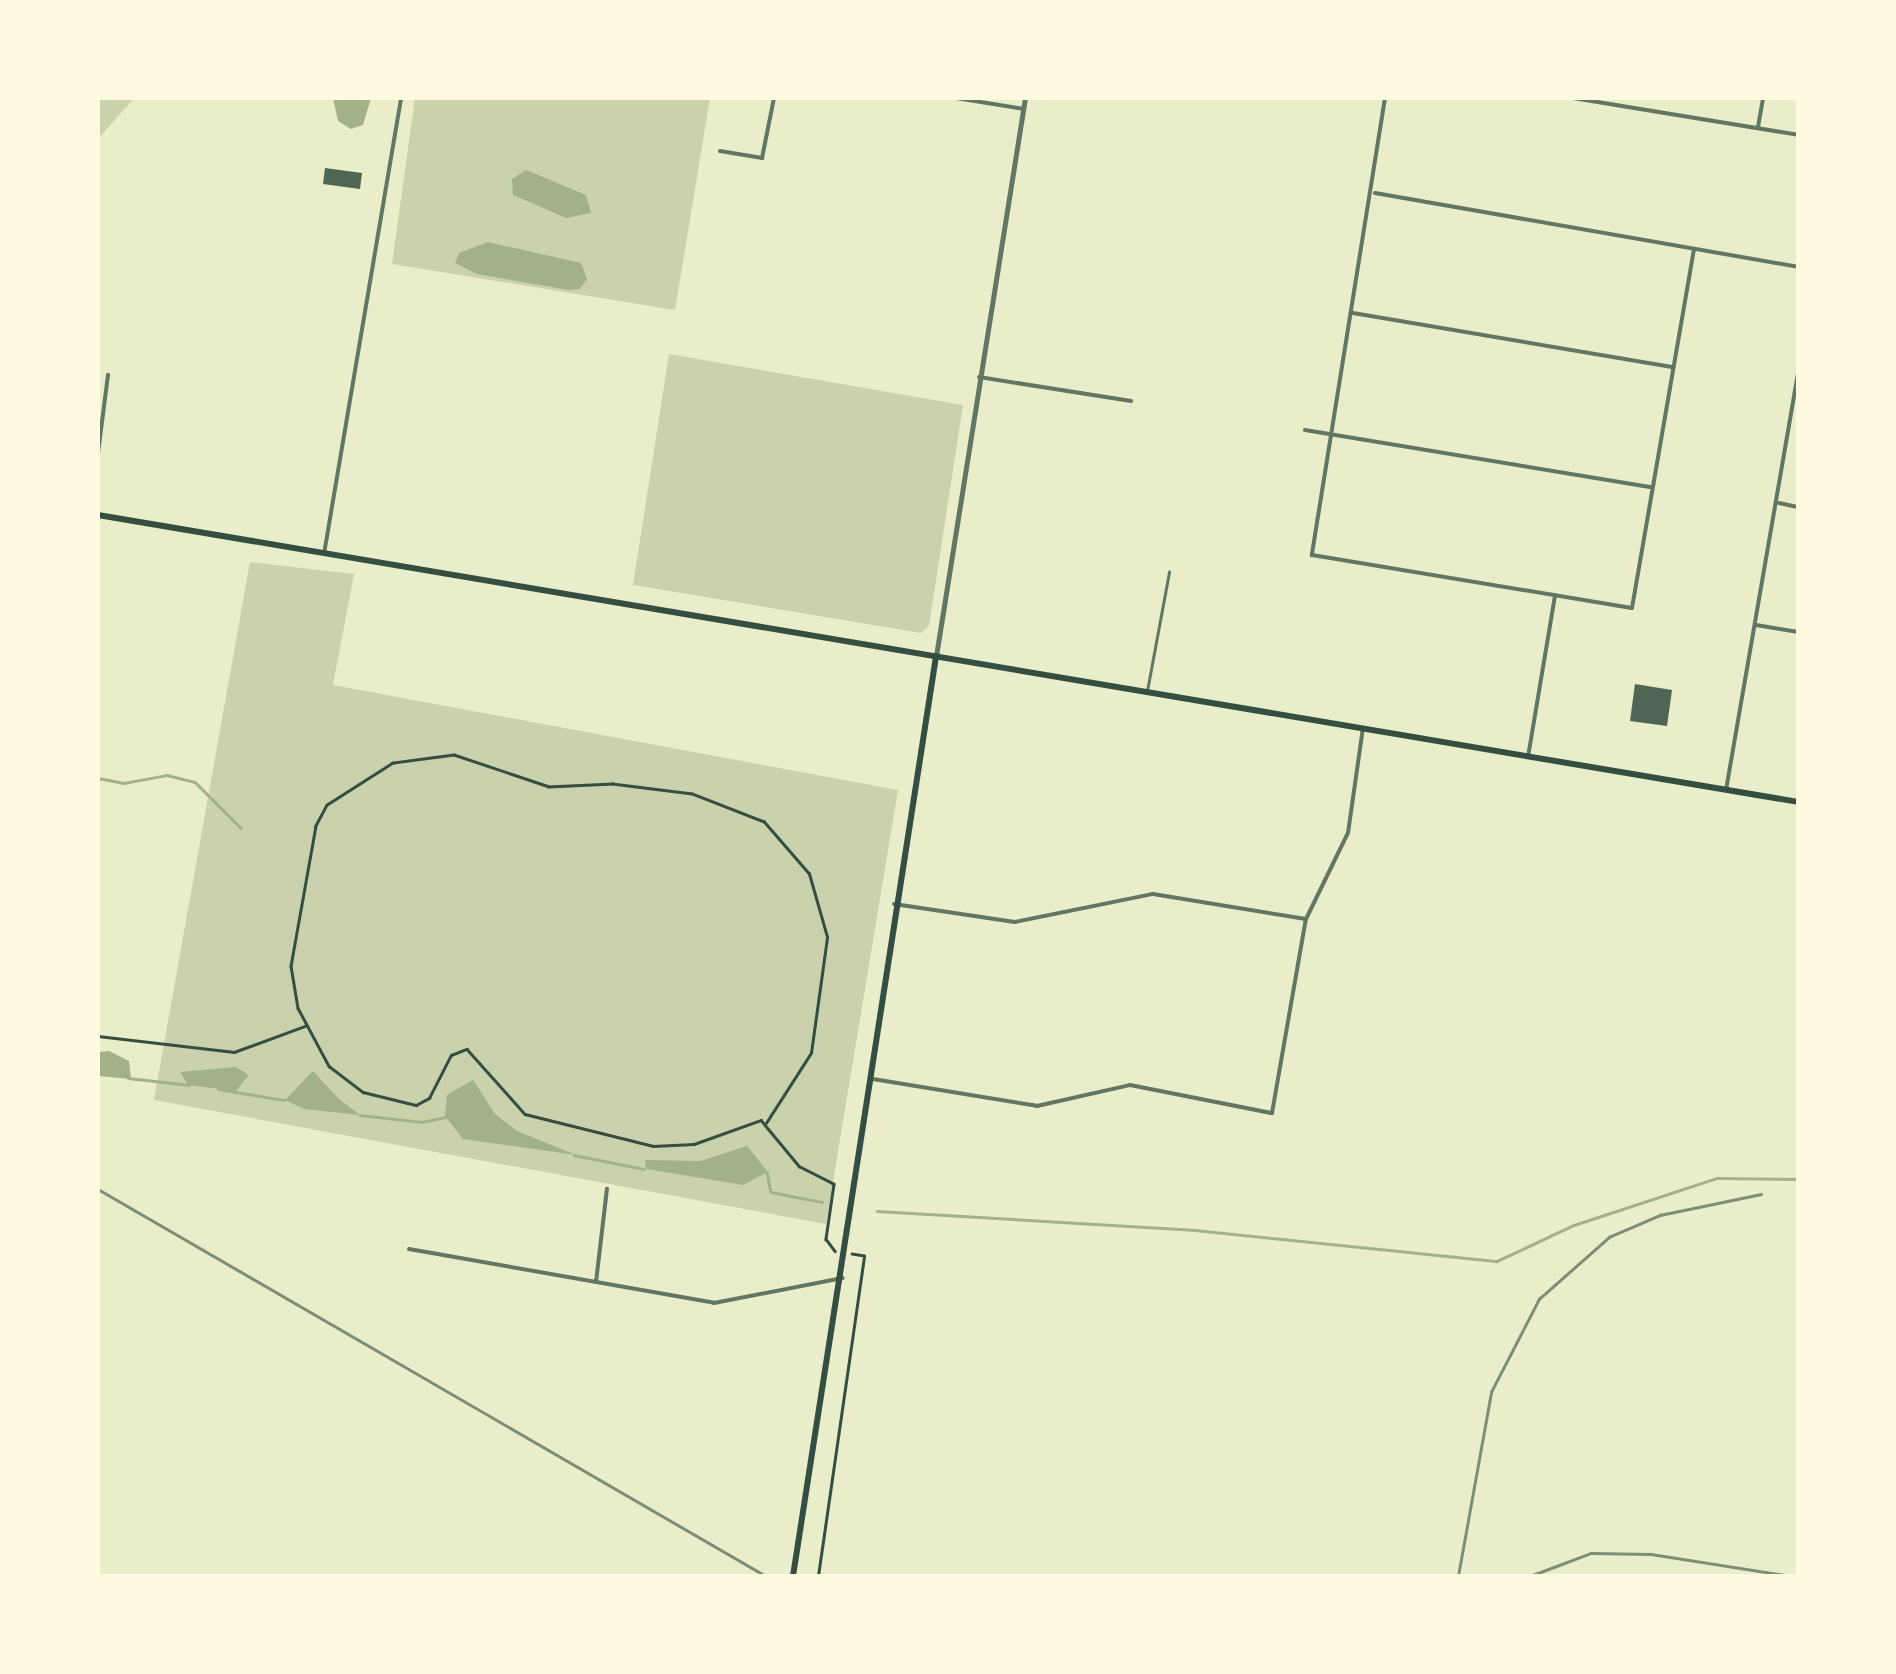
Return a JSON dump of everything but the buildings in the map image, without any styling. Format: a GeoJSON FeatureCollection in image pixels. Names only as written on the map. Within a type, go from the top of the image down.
{"type":"FeatureCollection","features":[{"type":"Feature","properties":{"kind":"main road"},"geometry":{"type":"LineString","coordinates":[[98,515],[1798,802]]}},
{"type":"Feature","properties":{"kind":"main road"},"geometry":{"type":"LineString","coordinates":[[793,1576],[843,1278],[894,904],[936,656]]}},
{"type":"Feature","properties":{"kind":"street"},"geometry":{"type":"LineString","coordinates":[[324,554],[401,98]]}},
{"type":"Feature","properties":{"kind":"street"},"geometry":{"type":"LineString","coordinates":[[720,151],[762,158],[774,98]]}},
{"type":"Feature","properties":{"kind":"street"},"geometry":{"type":"LineString","coordinates":[[956,98],[1024,109]]}},
{"type":"Feature","properties":{"kind":"street"},"geometry":{"type":"LineString","coordinates":[[936,656],[1025,98]]}},
{"type":"Feature","properties":{"kind":"street"},"geometry":{"type":"LineString","coordinates":[[1385,98],[1374,193],[1312,555],[1632,608],[1694,249]]}},
{"type":"Feature","properties":{"kind":"street"},"geometry":{"type":"LineString","coordinates":[[1573,98],[1798,134]]}},
{"type":"Feature","properties":{"kind":"street"},"geometry":{"type":"LineString","coordinates":[[1632,107],[1633,98]]}},
{"type":"Feature","properties":{"kind":"street"},"geometry":{"type":"LineString","coordinates":[[1758,128],[1762,98]]}},
{"type":"Feature","properties":{"kind":"street"},"geometry":{"type":"LineString","coordinates":[[1374,193],[1798,267]]}},
{"type":"Feature","properties":{"kind":"street"},"geometry":{"type":"LineString","coordinates":[[1353,314],[1673,367]]}},
{"type":"Feature","properties":{"kind":"street"},"geometry":{"type":"LineString","coordinates":[[1726,790],[1798,374]]}},
{"type":"Feature","properties":{"kind":"street"},"geometry":{"type":"LineString","coordinates":[[98,453],[108,375]]}},
{"type":"Feature","properties":{"kind":"street"},"geometry":{"type":"LineString","coordinates":[[979,377],[1131,402]]}},
{"type":"Feature","properties":{"kind":"street"},"geometry":{"type":"LineString","coordinates":[[1305,430],[1653,488]]}},
{"type":"Feature","properties":{"kind":"street"},"geometry":{"type":"LineString","coordinates":[[1776,503],[1798,506]]}},
{"type":"Feature","properties":{"kind":"street"},"geometry":{"type":"LineString","coordinates":[[1528,757],[1554,595]]}},
{"type":"Feature","properties":{"kind":"street"},"geometry":{"type":"LineString","coordinates":[[1756,625],[1798,632]]}},
{"type":"Feature","properties":{"kind":"street"},"geometry":{"type":"LineString","coordinates":[[872,1079],[1038,1106],[1130,1085],[1272,1112],[1306,919],[1348,833],[1363,728]]}},
{"type":"Feature","properties":{"kind":"street"},"geometry":{"type":"LineString","coordinates":[[894,904],[1015,922],[1152,894],[1306,919]]}},
{"type":"Feature","properties":{"kind":"street"},"geometry":{"type":"LineString","coordinates":[[596,1282],[607,1189]]}},
{"type":"Feature","properties":{"kind":"street"},"geometry":{"type":"LineString","coordinates":[[409,1250],[714,1303],[843,1278]]}},
{"type":"Feature","properties":{"kind":"lane"},"geometry":{"type":"LineString","coordinates":[[1147,692],[1168,572]]}},
{"type":"Feature","properties":{"kind":"path"},"geometry":{"type":"LineString","coordinates":[[766,1123],[811,1053],[828,961],[824,914],[809,874],[777,834],[726,802],[613,784],[549,787],[454,755],[392,763],[358,780],[327,805],[310,852],[291,966],[304,1026],[347,1081],[390,1102],[423,1103],[451,1055],[467,1049],[526,1114],[579,1132],[680,1146],[744,1121],[766,1123],[800,1166],[834,1184],[826,1239],[834,1250]]}},
{"type":"Feature","properties":{"kind":"path"},"geometry":{"type":"LineString","coordinates":[[98,1036],[234,1052],[304,1026]]}},
{"type":"Feature","properties":{"kind":"path"},"geometry":{"type":"LineString","coordinates":[[818,1576],[864,1256],[858,1255]]}},
{"type":"Feature","properties":{"kind":"shaded area"},"geometry":{"type":"Polygon","coordinates":[[[98,98],[134,98],[98,139],[98,98]]]}},
{"type":"Feature","properties":{"kind":"shaded area"},"geometry":{"type":"Polygon","coordinates":[[[333,98],[371,98],[363,125],[351,129],[338,121],[333,98]]]}},
{"type":"Feature","properties":{"kind":"shaded area"},"geometry":{"type":"Polygon","coordinates":[[[415,98],[710,98],[675,310],[392,264],[415,98]]]}},
{"type":"Feature","properties":{"kind":"shaded area"},"geometry":{"type":"Polygon","coordinates":[[[526,170],[586,195],[591,213],[566,218],[513,195],[512,179],[526,170]]]}},
{"type":"Feature","properties":{"kind":"shaded area"},"geometry":{"type":"Polygon","coordinates":[[[488,242],[581,263],[587,279],[580,289],[569,290],[477,274],[455,263],[459,253],[488,242]]]}},
{"type":"Feature","properties":{"kind":"shaded area"},"geometry":{"type":"Polygon","coordinates":[[[669,354],[963,405],[929,626],[921,633],[633,585],[669,354]]]}},
{"type":"Feature","properties":{"kind":"shaded area"},"geometry":{"type":"Polygon","coordinates":[[[250,562],[354,574],[333,685],[898,790],[826,1224],[154,1100],[250,562]]]}},
{"type":"Feature","properties":{"kind":"shaded area"},"geometry":{"type":"Polygon","coordinates":[[[109,1051],[129,1061],[131,1079],[98,1076],[98,1052],[109,1051]]]}},
{"type":"Feature","properties":{"kind":"shaded area"},"geometry":{"type":"Polygon","coordinates":[[[236,1067],[249,1075],[236,1091],[188,1085],[180,1072],[236,1067]]]}},
{"type":"Feature","properties":{"kind":"shaded area"},"geometry":{"type":"Polygon","coordinates":[[[313,1071],[360,1115],[304,1109],[285,1100],[313,1071]]]}},
{"type":"Feature","properties":{"kind":"shaded area"},"geometry":{"type":"Polygon","coordinates":[[[473,1080],[495,1114],[517,1131],[576,1155],[463,1139],[445,1116],[447,1095],[473,1080]]]}},
{"type":"Feature","properties":{"kind":"shaded area"},"geometry":{"type":"Polygon","coordinates":[[[747,1146],[768,1172],[743,1185],[646,1169],[645,1160],[700,1161],[747,1146]]]}},
{"type":"Feature","properties":{"kind":"waterway"},"geometry":{"type":"LineString","coordinates":[[98,778],[124,783],[167,775],[195,782],[241,828]]}},
{"type":"Feature","properties":{"kind":"waterway"},"geometry":{"type":"LineString","coordinates":[[128,1078],[190,1085]]}},
{"type":"Feature","properties":{"kind":"waterway"},"geometry":{"type":"LineString","coordinates":[[218,1089],[284,1100]]}},
{"type":"Feature","properties":{"kind":"waterway"},"geometry":{"type":"LineString","coordinates":[[360,1115],[422,1122],[446,1117]]}},
{"type":"Feature","properties":{"kind":"waterway"},"geometry":{"type":"LineString","coordinates":[[574,1155],[644,1169]]}},
{"type":"Feature","properties":{"kind":"waterway"},"geometry":{"type":"LineString","coordinates":[[767,1172],[771,1192],[822,1202]]}},
{"type":"Feature","properties":{"kind":"waterway"},"geometry":{"type":"LineString","coordinates":[[877,1211],[1195,1230],[1497,1261],[1574,1225],[1717,1178],[1798,1179]]}},
{"type":"Feature","properties":{"kind":"railway"},"geometry":{"type":"LineString","coordinates":[[98,1189],[766,1576]]}},
{"type":"Feature","properties":{"kind":"railway"},"geometry":{"type":"LineString","coordinates":[[1458,1576],[1491,1392],[1539,1299],[1609,1237],[1660,1215],[1761,1194]]}},
{"type":"Feature","properties":{"kind":"railway"},"geometry":{"type":"LineString","coordinates":[[1530,1576],[1591,1553],[1651,1554],[1792,1576]]}}]}
